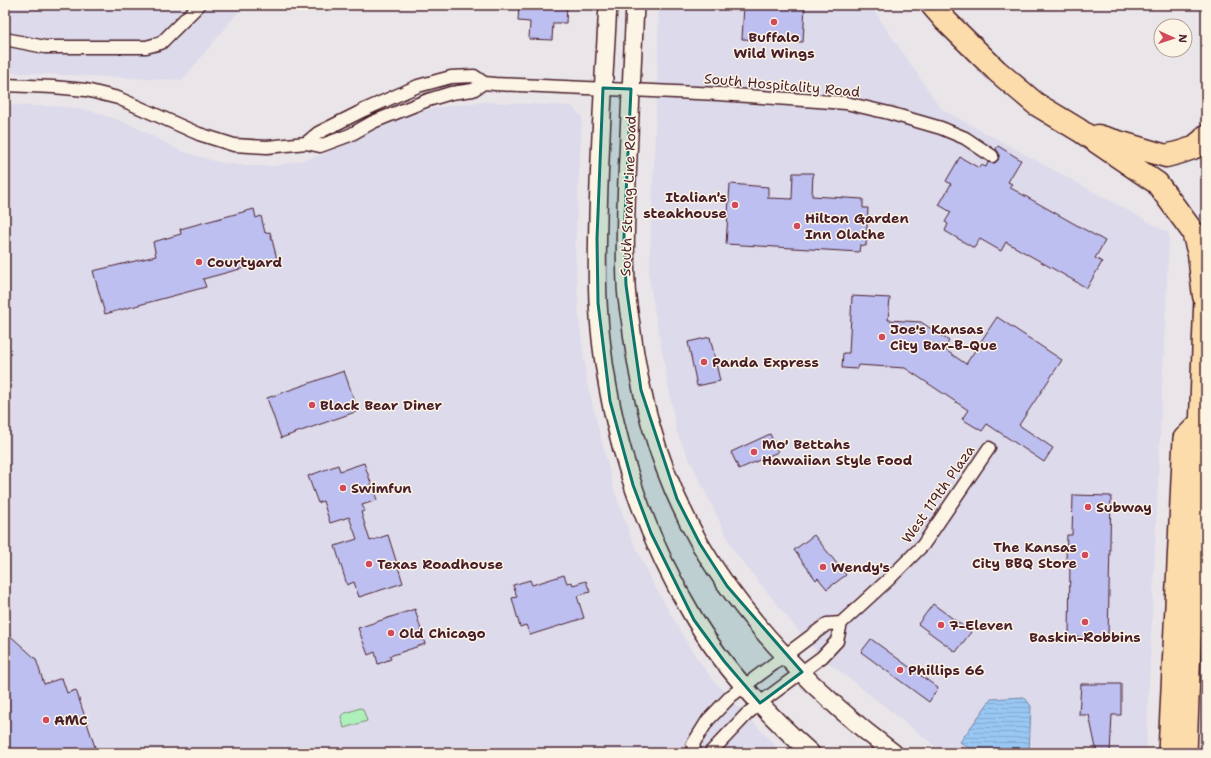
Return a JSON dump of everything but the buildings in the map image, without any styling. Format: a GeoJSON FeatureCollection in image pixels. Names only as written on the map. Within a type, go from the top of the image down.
{"type":"FeatureCollection","features":[{"type":"Feature","properties":{"kind":"highway"},"geometry":{"type":"LineString","coordinates":[[932,5],[997,72],[1036,104],[1079,130],[1157,183],[1193,232],[1199,254],[1205,292]]}},
{"type":"Feature","properties":{"kind":"highway"},"geometry":{"type":"LineString","coordinates":[[1079,130],[1166,156],[1192,148],[1206,136]]}},
{"type":"Feature","properties":{"kind":"main road","name":"South Strang Line Road"},"geometry":{"type":"LineString","coordinates":[[608,5],[596,238],[598,303],[603,351],[610,401],[619,438],[632,485],[651,533],[670,575],[694,620],[745,687],[785,730],[811,753]]}},
{"type":"Feature","properties":{"kind":"main road","name":"South Strang Line Road"},"geometry":{"type":"LineString","coordinates":[[635,5],[624,237],[626,286],[633,344],[641,390],[656,440],[678,499],[700,544],[727,586],[785,656],[830,701],[869,735],[894,753]]}},
{"type":"Feature","properties":{"kind":"main road"},"geometry":{"type":"LineString","coordinates":[[1187,753],[1198,423],[1205,292]]}},
{"type":"Feature","properties":{"kind":"main road"},"geometry":{"type":"LineString","coordinates":[[1168,753],[1183,438],[1198,423]]}},
{"type":"Feature","properties":{"kind":"street"},"geometry":{"type":"LineString","coordinates":[[5,39],[45,47],[146,48],[161,43],[199,5]]}},
{"type":"Feature","properties":{"kind":"street","name":"South Hospitality Road"},"geometry":{"type":"LineString","coordinates":[[5,85],[53,87],[92,91],[118,98],[199,134],[234,145],[267,147],[306,143],[325,130],[364,110],[418,86],[451,77],[474,76],[484,83],[631,89],[775,97],[846,103],[889,113],[941,128],[965,138],[992,156]]}},
{"type":"Feature","properties":{"kind":"street","name":"West 119th Plaza"},"geometry":{"type":"LineString","coordinates":[[695,753],[693,744],[708,720],[731,696],[828,624],[841,623],[888,580],[923,545],[989,448]]}},
{"type":"Feature","properties":{"kind":"street"},"geometry":{"type":"LineString","coordinates":[[710,753],[760,702],[822,657],[837,641],[841,623]]}},
{"type":"Feature","properties":{"kind":"highlighted area"},"geometry":{"type":"Polygon","coordinates":[[[603,88],[631,89],[624,237],[626,285],[641,390],[677,499],[700,544],[727,586],[802,672],[760,703],[724,661],[694,620],[651,533],[633,485],[610,401],[598,303],[597,238],[603,88]]]}},
{"type":"Feature","properties":{"kind":"shaded area"},"geometry":{"type":"Polygon","coordinates":[[[5,5],[244,5],[182,80],[5,72],[5,5]]]}},
{"type":"Feature","properties":{"kind":"shaded area"},"geometry":{"type":"Polygon","coordinates":[[[659,5],[870,5],[941,109],[1169,233],[1146,753],[944,753],[822,657],[806,640],[734,551],[677,433],[649,279],[659,5]]]}},
{"type":"Feature","properties":{"kind":"shaded area"},"geometry":{"type":"Polygon","coordinates":[[[484,102],[572,106],[582,117],[575,249],[579,319],[587,383],[614,490],[630,535],[650,578],[691,650],[712,679],[782,753],[5,753],[5,105],[67,107],[95,112],[129,124],[181,151],[217,162],[246,166],[275,166],[309,159],[337,149],[399,118],[425,110],[484,102]]]}},
{"type":"Feature","properties":{"kind":"green space"},"geometry":{"type":"Polygon","coordinates":[[[360,708],[363,709],[367,721],[344,728],[341,716],[360,708]]]}},
{"type":"Feature","properties":{"kind":"water"},"geometry":{"type":"Polygon","coordinates":[[[1024,697],[1031,706],[1029,753],[976,753],[960,742],[991,699],[1024,697]]]}},
{"type":"Feature","properties":{"kind":"place","name":"Buffalo Wild Wings"},"geometry":{"type":"Point","coordinates":[774,22]}},
{"type":"Feature","properties":{"kind":"place","name":"Italian's steakhouse"},"geometry":{"type":"Point","coordinates":[735,205]}},
{"type":"Feature","properties":{"kind":"place","name":"Hilton Garden Inn Olathe"},"geometry":{"type":"Point","coordinates":[797,226]}},
{"type":"Feature","properties":{"kind":"place","name":"Courtyard"},"geometry":{"type":"Point","coordinates":[199,262]}},
{"type":"Feature","properties":{"kind":"place","name":"Joe's Kansas City Bar-B-Que"},"geometry":{"type":"Point","coordinates":[882,337]}},
{"type":"Feature","properties":{"kind":"place","name":"Panda Express"},"geometry":{"type":"Point","coordinates":[704,362]}},
{"type":"Feature","properties":{"kind":"place","name":"Black Bear Diner"},"geometry":{"type":"Point","coordinates":[312,405]}},
{"type":"Feature","properties":{"kind":"place","name":"Mo' Bettahs Hawaiian Style Food"},"geometry":{"type":"Point","coordinates":[754,452]}},
{"type":"Feature","properties":{"kind":"place","name":"Swimfun"},"geometry":{"type":"Point","coordinates":[343,488]}},
{"type":"Feature","properties":{"kind":"place","name":"Subway"},"geometry":{"type":"Point","coordinates":[1088,507]}},
{"type":"Feature","properties":{"kind":"place","name":"The Kansas City BBQ Store"},"geometry":{"type":"Point","coordinates":[1085,555]}},
{"type":"Feature","properties":{"kind":"place","name":"Texas Roadhouse"},"geometry":{"type":"Point","coordinates":[369,564]}},
{"type":"Feature","properties":{"kind":"place","name":"Wendy's"},"geometry":{"type":"Point","coordinates":[823,567]}},
{"type":"Feature","properties":{"kind":"place","name":"Baskin-Robbins"},"geometry":{"type":"Point","coordinates":[1085,622]}},
{"type":"Feature","properties":{"kind":"place","name":"7-Eleven"},"geometry":{"type":"Point","coordinates":[941,625]}},
{"type":"Feature","properties":{"kind":"place","name":"Old Chicago"},"geometry":{"type":"Point","coordinates":[391,633]}},
{"type":"Feature","properties":{"kind":"place","name":"Phillips 66"},"geometry":{"type":"Point","coordinates":[900,670]}},
{"type":"Feature","properties":{"kind":"place","name":"AMC"},"geometry":{"type":"Point","coordinates":[46,720]}}]}
